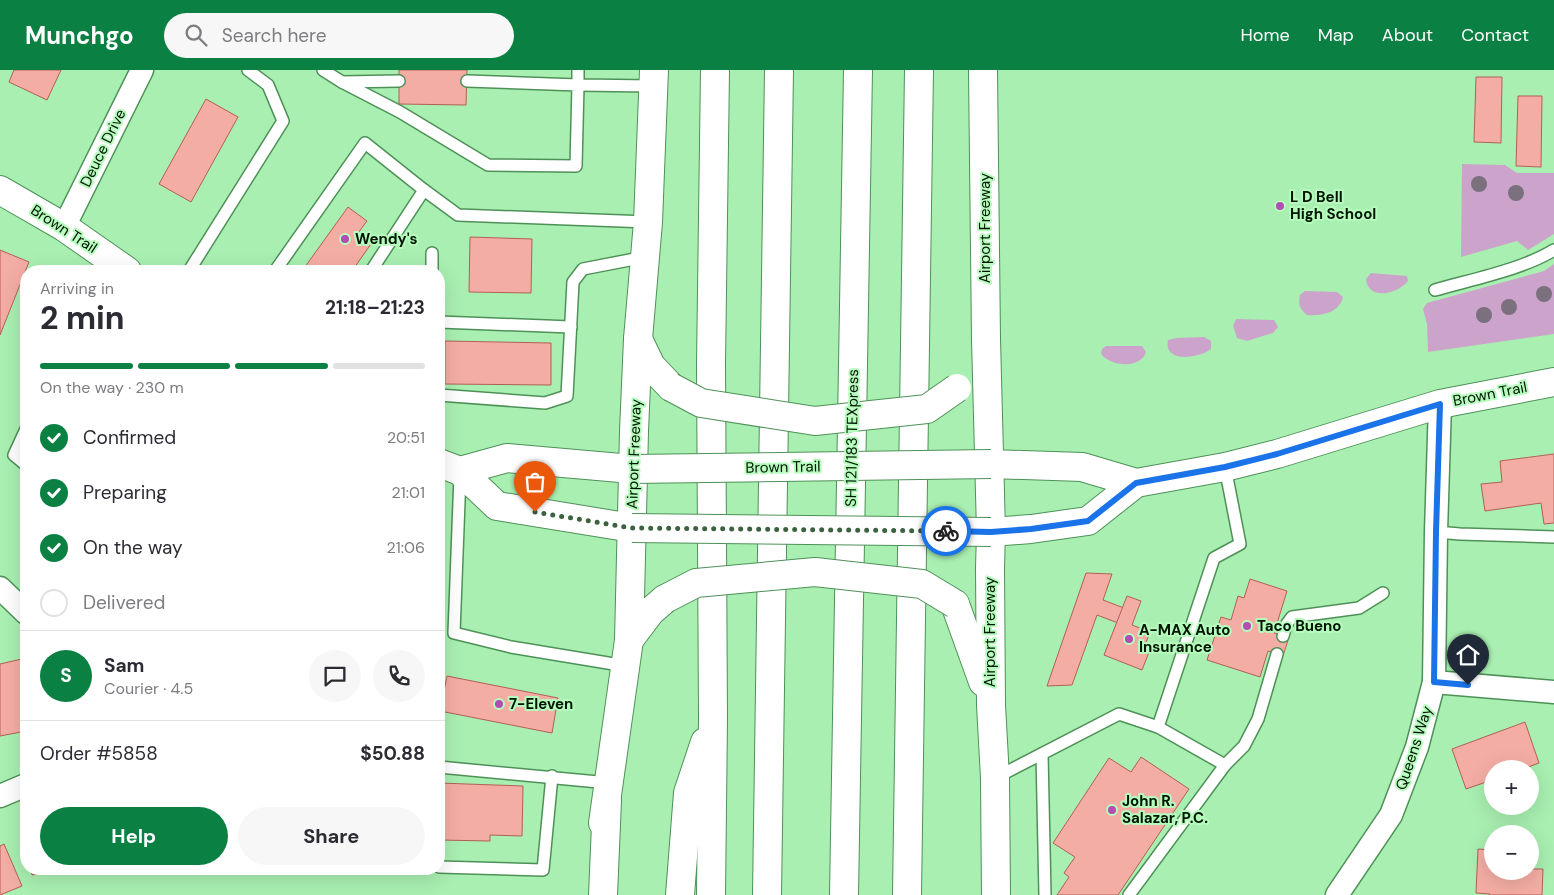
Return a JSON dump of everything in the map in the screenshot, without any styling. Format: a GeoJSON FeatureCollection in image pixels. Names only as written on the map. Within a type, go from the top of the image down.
{"type":"FeatureCollection","features":[{"type":"Feature","properties":{"kind":"main road"},"geometry":{"type":"LineString","coordinates":[[711,895],[713,718],[711,364],[715,70]]}},
{"type":"Feature","properties":{"kind":"main road"},"geometry":{"type":"LineString","coordinates":[[767,895],[779,70]]}},
{"type":"Feature","properties":{"kind":"main road","name":"SH 121/183 TEXpress"},"geometry":{"type":"LineString","coordinates":[[844,895],[858,70]]}},
{"type":"Feature","properties":{"kind":"main road"},"geometry":{"type":"LineString","coordinates":[[907,895],[919,70]]}},
{"type":"Feature","properties":{"kind":"main road","name":"Airport Freeway"},"geometry":{"type":"LineString","coordinates":[[983,70],[986,339],[991,532],[991,705],[995,778],[996,895]]}},
{"type":"Feature","properties":{"kind":"main road","name":"Airport Freeway"},"geometry":{"type":"LineString","coordinates":[[592,895],[628,653],[632,469],[638,339],[648,222],[654,78]]}},
{"type":"Feature","properties":{"kind":"main road","name":"Brown Trail"},"geometry":{"type":"LineString","coordinates":[[0,190],[64,227],[118,265]]}},
{"type":"Feature","properties":{"kind":"main road"},"geometry":{"type":"LineString","coordinates":[[638,339],[651,366],[671,387],[701,403],[816,422],[927,409],[957,388],[974,366],[986,339]]}},
{"type":"Feature","properties":{"kind":"main road","name":"Brown Trail"},"geometry":{"type":"LineString","coordinates":[[450,467],[507,458],[632,469],[990,464],[1082,466],[1136,483],[1225,467],[1277,454],[1440,404],[1554,382]]}},
{"type":"Feature","properties":{"kind":"main road","name":"Brown Trail"},"geometry":{"type":"LineString","coordinates":[[450,467],[498,506],[632,528],[991,532],[1031,529],[1088,521],[1136,483]]}},
{"type":"Feature","properties":{"kind":"main road"},"geometry":{"type":"LineString","coordinates":[[628,653],[651,611],[665,598],[696,583],[815,572],[922,584],[955,604],[991,705]]}},
{"type":"Feature","properties":{"kind":"main road"},"geometry":{"type":"LineString","coordinates":[[680,895],[688,793],[713,718]]}},
{"type":"Feature","properties":{"kind":"main road"},"geometry":{"type":"LineString","coordinates":[[602,895],[608,792]]}},
{"type":"Feature","properties":{"kind":"street","name":"Deuce Drive"},"geometry":{"type":"LineString","coordinates":[[64,227],[142,70]]}},
{"type":"Feature","properties":{"kind":"street","name":"Queens Way"},"geometry":{"type":"LineString","coordinates":[[1338,895],[1391,816],[1417,747],[1434,682],[1440,404]]}},
{"type":"Feature","properties":{"kind":"street"},"geometry":{"type":"LineString","coordinates":[[0,588],[20,608]]}},
{"type":"Feature","properties":{"kind":"street"},"geometry":{"type":"LineString","coordinates":[[1434,682],[1554,692]]}},
{"type":"Feature","properties":{"kind":"street"},"geometry":{"type":"LineString","coordinates":[[0,796],[20,788]]}},
{"type":"Feature","properties":{"kind":"lane"},"geometry":{"type":"LineString","coordinates":[[193,265],[283,121],[268,84],[248,70]]}},
{"type":"Feature","properties":{"kind":"lane"},"geometry":{"type":"LineString","coordinates":[[323,70],[400,112],[488,165],[576,166],[578,70]]}},
{"type":"Feature","properties":{"kind":"lane"},"geometry":{"type":"LineString","coordinates":[[467,81],[578,85],[654,78]]}},
{"type":"Feature","properties":{"kind":"lane"},"geometry":{"type":"LineString","coordinates":[[342,82],[399,81]]}},
{"type":"Feature","properties":{"kind":"lane"},"geometry":{"type":"LineString","coordinates":[[279,265],[365,143],[458,215],[648,222]]}},
{"type":"Feature","properties":{"kind":"lane"},"geometry":{"type":"LineString","coordinates":[[375,265],[424,190]]}},
{"type":"Feature","properties":{"kind":"lane"},"geometry":{"type":"LineString","coordinates":[[1435,290],[1533,261],[1554,250]]}},
{"type":"Feature","properties":{"kind":"lane"},"geometry":{"type":"LineString","coordinates":[[432,253],[432,265]]}},
{"type":"Feature","properties":{"kind":"lane"},"geometry":{"type":"LineString","coordinates":[[445,395],[545,403],[567,396],[573,282],[583,269],[645,257]]}},
{"type":"Feature","properties":{"kind":"lane"},"geometry":{"type":"LineString","coordinates":[[445,322],[571,327]]}},
{"type":"Feature","properties":{"kind":"lane"},"geometry":{"type":"LineString","coordinates":[[20,442],[14,455],[20,460]]}},
{"type":"Feature","properties":{"kind":"lane"},"geometry":{"type":"LineString","coordinates":[[450,467],[454,633],[511,647],[628,653]]}},
{"type":"Feature","properties":{"kind":"lane"},"geometry":{"type":"LineString","coordinates":[[1158,727],[1214,558],[1240,544],[1225,467]]}},
{"type":"Feature","properties":{"kind":"lane"},"geometry":{"type":"LineString","coordinates":[[1436,532],[1554,537]]}},
{"type":"Feature","properties":{"kind":"lane"},"geometry":{"type":"LineString","coordinates":[[1283,636],[1286,625],[1292,617],[1359,608],[1383,593]]}},
{"type":"Feature","properties":{"kind":"lane"},"geometry":{"type":"LineString","coordinates":[[1129,895],[1225,765],[1244,746],[1258,719],[1277,654]]}},
{"type":"Feature","properties":{"kind":"lane"},"geometry":{"type":"LineString","coordinates":[[995,778],[1119,714],[1158,727],[1225,765]]}},
{"type":"Feature","properties":{"kind":"lane"},"geometry":{"type":"LineString","coordinates":[[1042,754],[1045,895]]}},
{"type":"Feature","properties":{"kind":"lane"},"geometry":{"type":"LineString","coordinates":[[445,767],[552,776],[608,792]]}},
{"type":"Feature","properties":{"kind":"lane"},"geometry":{"type":"LineString","coordinates":[[445,867],[543,870],[552,776]]}},
{"type":"Feature","properties":{"kind":"shaded area"},"geometry":{"type":"Polygon","coordinates":[[[1462,164],[1505,165],[1517,173],[1554,173],[1554,234],[1528,250],[1517,241],[1461,257],[1462,164]]]}},
{"type":"Feature","properties":{"kind":"shaded area"},"geometry":{"type":"Polygon","coordinates":[[[1554,264],[1554,334],[1428,352],[1427,324],[1423,309],[1427,303],[1544,271],[1554,264]]]}},
{"type":"Feature","properties":{"kind":"shaded area"},"geometry":{"type":"Polygon","coordinates":[[[1371,273],[1407,276],[1408,281],[1391,292],[1378,293],[1368,286],[1366,279],[1371,273]]]}},
{"type":"Feature","properties":{"kind":"shaded area"},"geometry":{"type":"Polygon","coordinates":[[[1305,291],[1337,292],[1343,297],[1338,307],[1334,310],[1324,314],[1307,315],[1299,304],[1300,295],[1305,291]]]}},
{"type":"Feature","properties":{"kind":"shaded area"},"geometry":{"type":"Polygon","coordinates":[[[1236,319],[1274,320],[1278,327],[1273,333],[1247,341],[1237,338],[1233,326],[1236,319]]]}},
{"type":"Feature","properties":{"kind":"shaded area"},"geometry":{"type":"Polygon","coordinates":[[[1204,337],[1211,341],[1211,349],[1199,355],[1177,356],[1171,353],[1168,348],[1168,340],[1204,337]]]}},
{"type":"Feature","properties":{"kind":"shaded area"},"geometry":{"type":"Polygon","coordinates":[[[1106,346],[1142,346],[1146,352],[1143,358],[1132,364],[1118,364],[1101,354],[1102,349],[1106,346]]]}},
{"type":"Feature","properties":{"kind":"building"},"geometry":{"type":"Polygon","coordinates":[[[14,70],[61,70],[47,100],[9,82],[14,70]]]}},
{"type":"Feature","properties":{"kind":"building"},"geometry":{"type":"Polygon","coordinates":[[[399,70],[467,70],[466,105],[399,104],[399,70]]]}},
{"type":"Feature","properties":{"kind":"building"},"geometry":{"type":"Polygon","coordinates":[[[1476,77],[1502,77],[1501,143],[1474,142],[1476,77]]]}},
{"type":"Feature","properties":{"kind":"building"},"geometry":{"type":"Polygon","coordinates":[[[1518,96],[1542,96],[1541,167],[1516,166],[1518,96]]]}},
{"type":"Feature","properties":{"kind":"building"},"geometry":{"type":"Polygon","coordinates":[[[206,99],[238,117],[191,202],[159,184],[206,99]]]}},
{"type":"Feature","properties":{"kind":"building","name":"Wendy's"},"geometry":{"type":"Polygon","coordinates":[[[348,207],[367,221],[358,233],[371,244],[356,265],[306,265],[348,207]]]}},
{"type":"Feature","properties":{"kind":"building"},"geometry":{"type":"Polygon","coordinates":[[[470,237],[532,239],[531,293],[469,292],[470,237]]]}},
{"type":"Feature","properties":{"kind":"building"},"geometry":{"type":"Polygon","coordinates":[[[0,250],[29,262],[28,265],[20,265],[20,285],[0,335],[0,250]]]}},
{"type":"Feature","properties":{"kind":"building"},"geometry":{"type":"Polygon","coordinates":[[[445,341],[551,343],[551,385],[445,384],[445,341]]]}},
{"type":"Feature","properties":{"kind":"building"},"geometry":{"type":"Polygon","coordinates":[[[1554,454],[1554,523],[1544,524],[1541,503],[1485,511],[1481,484],[1502,482],[1500,461],[1554,454]]]}},
{"type":"Feature","properties":{"kind":"building"},"geometry":{"type":"Polygon","coordinates":[[[1086,573],[1112,574],[1103,600],[1124,608],[1118,623],[1097,615],[1072,685],[1047,686],[1086,573]]]}},
{"type":"Feature","properties":{"kind":"building","name":"Taco Bueno"},"geometry":{"type":"Polygon","coordinates":[[[1250,579],[1287,591],[1274,633],[1289,637],[1283,656],[1268,651],[1260,677],[1207,660],[1221,617],[1231,620],[1238,596],[1244,598],[1250,579]]]}},
{"type":"Feature","properties":{"kind":"building","name":"A-MAX Auto Insurance"},"geometry":{"type":"Polygon","coordinates":[[[1127,596],[1141,601],[1132,625],[1150,632],[1145,645],[1151,647],[1142,670],[1104,655],[1127,596]]]}},
{"type":"Feature","properties":{"kind":"building"},"geometry":{"type":"Polygon","coordinates":[[[20,659],[20,732],[0,736],[0,664],[20,659]]]}},
{"type":"Feature","properties":{"kind":"building","name":"7-Eleven"},"geometry":{"type":"Polygon","coordinates":[[[447,676],[558,698],[552,733],[445,712],[447,676]]]}},
{"type":"Feature","properties":{"kind":"building"},"geometry":{"type":"Polygon","coordinates":[[[1525,722],[1538,760],[1484,760],[1484,783],[1466,789],[1452,749],[1525,722]]]}},
{"type":"Feature","properties":{"kind":"building"},"geometry":{"type":"Polygon","coordinates":[[[1141,757],[1189,789],[1118,895],[1057,895],[1069,877],[1064,873],[1075,857],[1053,843],[1109,758],[1131,772],[1141,757]]]}},
{"type":"Feature","properties":{"kind":"building"},"geometry":{"type":"Polygon","coordinates":[[[445,783],[523,786],[522,836],[490,835],[490,841],[445,840],[445,783]]]}},
{"type":"Feature","properties":{"kind":"building"},"geometry":{"type":"Polygon","coordinates":[[[4,844],[22,886],[0,895],[0,846],[4,844]]]}},
{"type":"Feature","properties":{"kind":"building"},"geometry":{"type":"Polygon","coordinates":[[[1478,849],[1484,849],[1484,880],[1539,880],[1539,869],[1543,869],[1542,895],[1490,895],[1476,893],[1478,849]]]}},
{"type":"Feature","properties":{"kind":"way so far"},"geometry":{"type":"LineString","coordinates":[[535,512],[632,528],[946,531]]}},
{"type":"Feature","properties":{"kind":"place","name":"L D Bell High School"},"geometry":{"type":"Point","coordinates":[1280,206]}},
{"type":"Feature","properties":{"kind":"place","name":"Wendy's"},"geometry":{"type":"Point","coordinates":[345,239]}},
{"type":"Feature","properties":{"kind":"place","name":"Taco Bueno"},"geometry":{"type":"Point","coordinates":[1247,626]}},
{"type":"Feature","properties":{"kind":"place","name":"A-MAX Auto Insurance"},"geometry":{"type":"Point","coordinates":[1129,639]}},
{"type":"Feature","properties":{"kind":"place","name":"7-Eleven"},"geometry":{"type":"Point","coordinates":[499,704]}},
{"type":"Feature","properties":{"kind":"place","name":"John R. Salazar, P.C."},"geometry":{"type":"Point","coordinates":[1112,810]}},
{"type":"Feature","properties":{"kind":"route"},"geometry":{"type":"LineString","coordinates":[[946,531],[991,532],[1031,529],[1088,521],[1136,483],[1225,467],[1277,454],[1440,404],[1434,682],[1468,685]]}}]}
